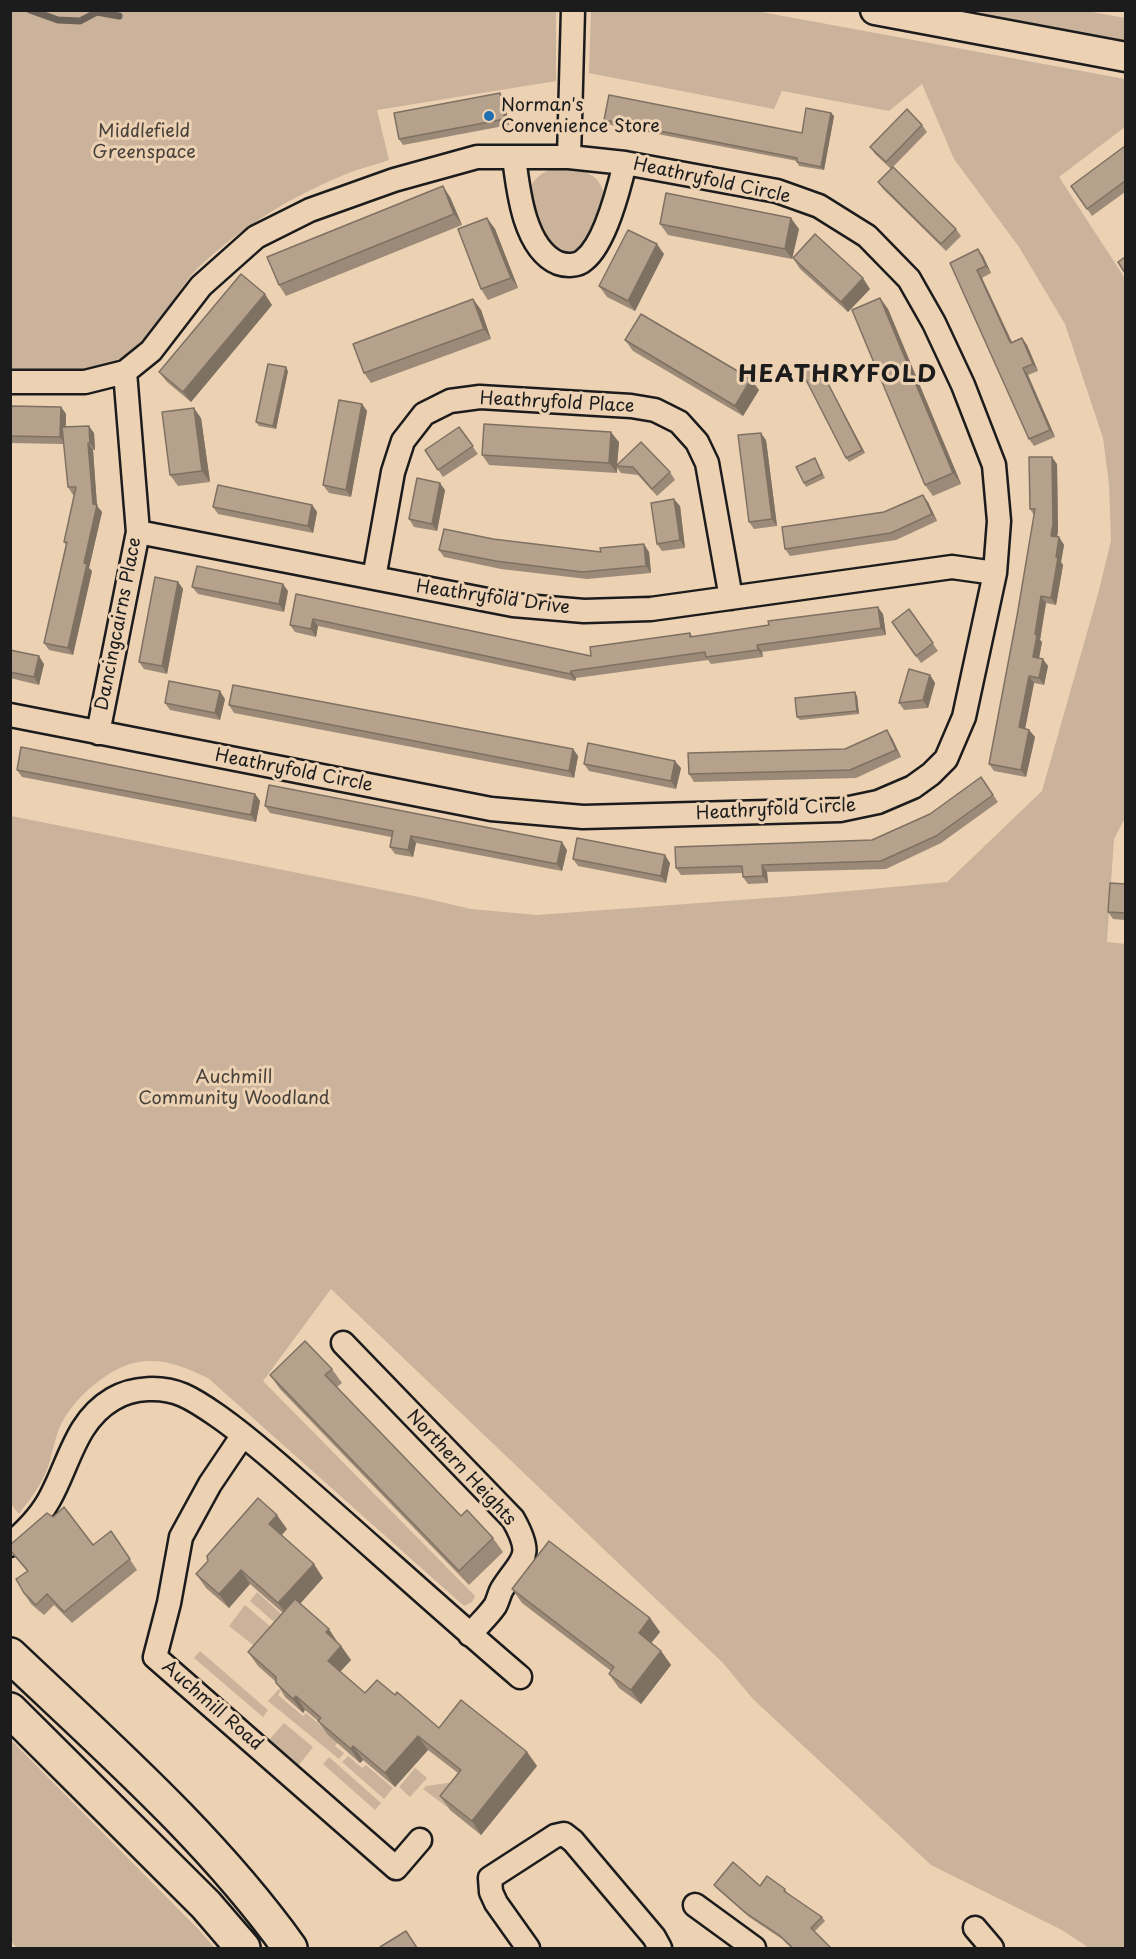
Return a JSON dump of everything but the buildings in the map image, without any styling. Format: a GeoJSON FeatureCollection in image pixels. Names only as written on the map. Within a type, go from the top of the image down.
{"type":"FeatureCollection","features":[{"type":"Feature","properties":{"kind":"main road"},"geometry":{"type":"LineString","coordinates":[[10,1655],[146,1784],[198,1837],[247,1891],[290,1948]]}},
{"type":"Feature","properties":{"kind":"main road"},"geometry":{"type":"LineString","coordinates":[[10,1710],[206,1905],[243,1948]]}},
{"type":"Feature","properties":{"kind":"street"},"geometry":{"type":"LineString","coordinates":[[569,157],[573,10]]}},
{"type":"Feature","properties":{"kind":"street"},"geometry":{"type":"LineString","coordinates":[[875,10],[1125,57]]}},
{"type":"Feature","properties":{"kind":"street","name":"Heathryfold Circle"},"geometry":{"type":"LineString","coordinates":[[10,382],[85,382],[125,372],[151,351],[201,286],[256,237],[310,210],[394,180],[477,157],[569,157],[625,163],[777,191],[819,206],[867,236],[909,279],[934,323],[963,385],[994,465],[999,521],[994,573],[964,717],[946,759],[913,787],[878,802],[840,810],[583,817],[491,809],[10,715]]}},
{"type":"Feature","properties":{"kind":"street"},"geometry":{"type":"LineString","coordinates":[[514,158],[518,194],[536,243],[548,258],[566,266],[584,261],[596,245],[615,204],[625,163]]}},
{"type":"Feature","properties":{"kind":"street","name":"Dancingcairns Place"},"geometry":{"type":"LineString","coordinates":[[98,733],[138,532],[125,372]]}},
{"type":"Feature","properties":{"kind":"street","name":"Heathryfold Place"},"geometry":{"type":"LineString","coordinates":[[374,579],[393,472],[403,441],[424,414],[450,401],[480,397],[631,406],[655,410],[678,422],[697,442],[707,463],[731,598]]}},
{"type":"Feature","properties":{"kind":"street","name":"Heathryfold Drive"},"geometry":{"type":"LineString","coordinates":[[138,532],[513,605],[584,611],[651,609],[952,567],[994,573]]}},
{"type":"Feature","properties":{"kind":"street","name":"Northern Heights"},"geometry":{"type":"LineString","coordinates":[[343,1343],[513,1519],[521,1533],[524,1553],[522,1562],[501,1590],[495,1605],[470,1635]]}},
{"type":"Feature","properties":{"kind":"street"},"geometry":{"type":"LineString","coordinates":[[10,1545],[38,1517],[50,1499],[72,1446],[83,1427],[96,1412],[113,1399],[137,1390],[162,1390],[182,1394],[201,1404],[243,1435],[520,1677]]}},
{"type":"Feature","properties":{"kind":"street","name":"Auchmill Road"},"geometry":{"type":"LineString","coordinates":[[243,1435],[210,1484],[181,1537],[168,1603],[154,1657],[396,1868],[420,1840]]}},
{"type":"Feature","properties":{"kind":"street"},"geometry":{"type":"LineString","coordinates":[[528,1948],[496,1903],[491,1892],[490,1878],[555,1836],[564,1834],[581,1850],[654,1937],[660,1948]]}},
{"type":"Feature","properties":{"kind":"street"},"geometry":{"type":"LineString","coordinates":[[695,1905],[754,1948]]}},
{"type":"Feature","properties":{"kind":"street"},"geometry":{"type":"LineString","coordinates":[[975,1928],[992,1948]]}},
{"type":"Feature","properties":{"kind":"green space","name":"Middlefield Greenspace"},"geometry":{"type":"Polygon","coordinates":[[[10,11],[556,11],[556,81],[377,110],[389,160],[343,175],[300,195],[264,216],[230,240],[189,278],[153,331],[132,353],[107,365],[80,370],[11,370],[10,11]]]}},
{"type":"Feature","properties":{"kind":"green space","name":"Auchmill Community Woodland"},"geometry":{"type":"Polygon","coordinates":[[[591,11],[756,11],[1125,79],[1125,127],[1059,177],[1126,280],[1126,816],[1114,839],[1107,942],[1126,944],[1125,1948],[1089,1948],[1062,1930],[931,1865],[753,1699],[723,1663],[331,1289],[263,1381],[475,1596],[472,1602],[464,1606],[208,1378],[170,1363],[146,1361],[134,1363],[109,1374],[86,1391],[62,1422],[48,1467],[35,1491],[19,1514],[11,1504],[11,816],[471,909],[537,915],[947,882],[1042,791],[1111,541],[1109,484],[1103,438],[1065,324],[1019,247],[954,159],[922,84],[889,111],[782,91],[774,109],[589,73],[591,11]]]}},
{"type":"Feature","properties":{"kind":"green space"},"geometry":{"type":"Polygon","coordinates":[[[945,11],[1087,11],[1125,18],[1125,43],[945,11]]]}},
{"type":"Feature","properties":{"kind":"green space"},"geometry":{"type":"Polygon","coordinates":[[[552,169],[580,171],[593,176],[599,182],[606,201],[589,239],[579,248],[568,252],[557,250],[547,242],[530,202],[529,194],[535,180],[552,169]]]}},
{"type":"Feature","properties":{"kind":"green space"},"geometry":{"type":"Polygon","coordinates":[[[257,1592],[288,1620],[281,1628],[250,1601],[257,1592]]]}},
{"type":"Feature","properties":{"kind":"green space"},"geometry":{"type":"Polygon","coordinates":[[[245,1605],[278,1633],[257,1648],[229,1626],[245,1605]]]}},
{"type":"Feature","properties":{"kind":"green space"},"geometry":{"type":"Polygon","coordinates":[[[200,1651],[268,1710],[263,1717],[194,1658],[200,1651]]]}},
{"type":"Feature","properties":{"kind":"green space"},"geometry":{"type":"Polygon","coordinates":[[[279,1689],[281,1691],[278,1695],[303,1716],[306,1713],[339,1741],[335,1746],[344,1753],[339,1759],[268,1701],[279,1689]]]}},
{"type":"Feature","properties":{"kind":"green space"},"geometry":{"type":"Polygon","coordinates":[[[284,1723],[313,1747],[299,1765],[269,1740],[284,1723]]]}},
{"type":"Feature","properties":{"kind":"green space"},"geometry":{"type":"Polygon","coordinates":[[[11,1740],[215,1948],[17,1948],[10,1940],[11,1740]]]}},
{"type":"Feature","properties":{"kind":"green space"},"geometry":{"type":"Polygon","coordinates":[[[348,1756],[362,1768],[366,1765],[393,1788],[384,1799],[342,1762],[348,1756]]]}},
{"type":"Feature","properties":{"kind":"green space"},"geometry":{"type":"Polygon","coordinates":[[[329,1757],[381,1803],[375,1810],[323,1764],[329,1757]]]}},
{"type":"Feature","properties":{"kind":"green space"},"geometry":{"type":"Polygon","coordinates":[[[415,1768],[427,1778],[410,1797],[399,1787],[415,1768]]]}},
{"type":"Feature","properties":{"kind":"green space"},"geometry":{"type":"Polygon","coordinates":[[[462,1781],[465,1784],[447,1807],[423,1789],[426,1786],[462,1781]]]}},
{"type":"Feature","properties":{"kind":"waterway"},"geometry":{"type":"LineString","coordinates":[[30,10],[58,20],[80,21],[97,12],[119,16]]}},
{"type":"Feature","properties":{"kind":"place","name":"Norman's Convenience Store"},"geometry":{"type":"Point","coordinates":[489,116]}},
{"type":"Feature","properties":{"kind":"district","name":"HEATHRYFOLD"},"geometry":{"type":"Point","coordinates":[838,375]}}]}
